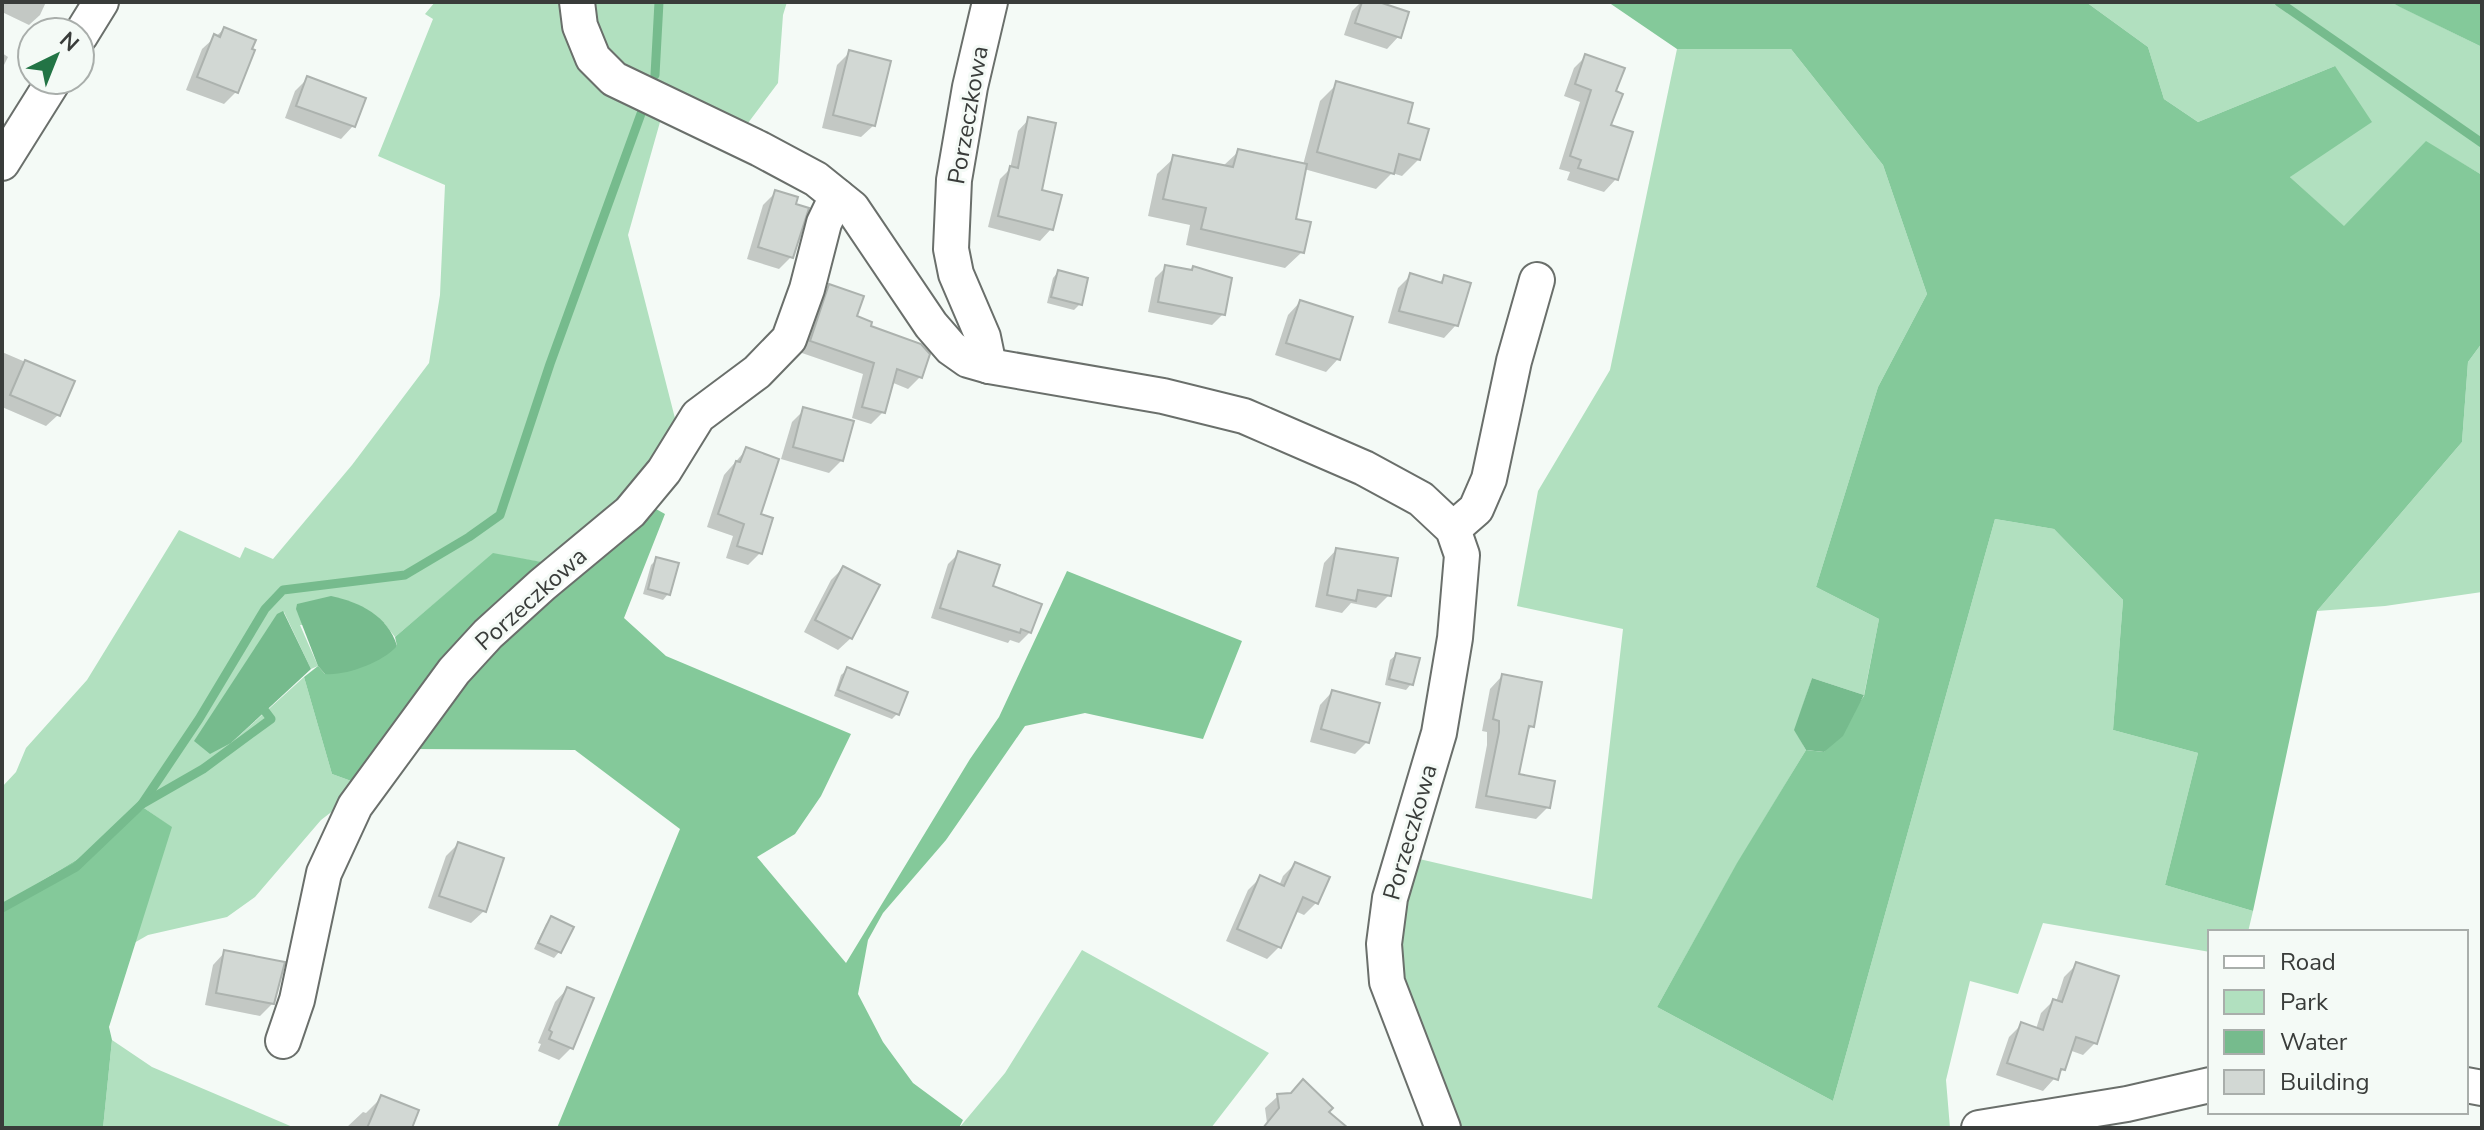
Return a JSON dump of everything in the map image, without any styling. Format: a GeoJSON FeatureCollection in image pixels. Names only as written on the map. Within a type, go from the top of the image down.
{"type":"FeatureCollection","features":[{"type":"Feature","properties":{"kind":"street"},"geometry":{"type":"LineString","coordinates":[[577,2],[580,26],[593,58],[614,79],[816,179],[852,208],[931,325],[951,348],[968,360],[1163,396],[1244,416],[1364,468],[1421,499],[1453,529],[1476,509],[1489,479],[1514,361],[1537,280]]}},
{"type":"Feature","properties":{"kind":"street","name":"Porzeczkowa"},"geometry":{"type":"LineString","coordinates":[[989,366],[983,337],[956,274],[951,249],[954,180],[970,87],[990,2]]}},
{"type":"Feature","properties":{"kind":"street"},"geometry":{"type":"LineString","coordinates":[[2,163],[44,96]]}},
{"type":"Feature","properties":{"kind":"street","name":"Porzeczkowa"},"geometry":{"type":"LineString","coordinates":[[283,1041],[297,1000],[324,873],[355,806],[454,671],[488,634],[630,512],[664,471],[698,416],[757,372],[789,339],[807,289],[824,223],[837,196]]}},
{"type":"Feature","properties":{"kind":"street","name":"Porzeczkowa"},"geometry":{"type":"LineString","coordinates":[[1443,1128],[1387,982],[1384,944],[1390,898],[1441,720],[1455,638],[1462,555],[1453,529]]}},
{"type":"Feature","properties":{"kind":"street"},"geometry":{"type":"LineString","coordinates":[[1979,1128],[2114,1106],[2208,1085]]}},
{"type":"Feature","properties":{"kind":"green space"},"geometry":{"type":"Polygon","coordinates":[[[435,2],[564,2],[662,115],[628,235],[677,426],[655,467],[563,566],[493,554],[395,637],[384,623],[300,625],[318,666],[311,669],[284,612],[231,743],[304,677],[332,774],[365,786],[321,820],[255,897],[227,917],[148,935],[134,943],[171,827],[144,808],[88,853],[2,905],[2,787],[16,772],[26,748],[87,680],[179,530],[240,558],[245,547],[273,559],[352,465],[429,363],[440,295],[445,185],[378,156],[433,19],[425,14],[435,2]]]}},
{"type":"Feature","properties":{"kind":"green space"},"geometry":{"type":"Polygon","coordinates":[[[591,2],[787,2],[783,15],[778,83],[748,123],[684,97],[637,73],[602,44],[593,27],[591,2]]]}},
{"type":"Feature","properties":{"kind":"green space"},"geometry":{"type":"Polygon","coordinates":[[[2086,2],[2391,2],[2482,47],[2482,175],[2426,142],[2344,227],[2290,177],[2335,66],[2198,122],[2164,99],[2148,47],[2086,2]]]}},
{"type":"Feature","properties":{"kind":"green space"},"geometry":{"type":"Polygon","coordinates":[[[1677,49],[1791,49],[1883,165],[1927,294],[1878,387],[1816,587],[1879,619],[1864,695],[1812,678],[1795,730],[1806,750],[1737,864],[1657,1007],[1833,1101],[1995,519],[2054,529],[2123,600],[2113,730],[2198,753],[2165,885],[2253,911],[2248,930],[2208,930],[2208,952],[2043,923],[2018,994],[1970,981],[1946,1080],[1950,1128],[1456,1128],[1412,1013],[1399,960],[1403,916],[1415,858],[1592,899],[1623,629],[1517,606],[1538,491],[1610,370],[1677,49]]]}},
{"type":"Feature","properties":{"kind":"green space"},"geometry":{"type":"Polygon","coordinates":[[[2482,343],[2482,592],[2385,606],[2317,611],[2462,442],[2468,362],[2482,343]]]}},
{"type":"Feature","properties":{"kind":"green space"},"geometry":{"type":"Polygon","coordinates":[[[1082,950],[1269,1053],[1211,1128],[959,1128],[1005,1073],[1082,950]]]}},
{"type":"Feature","properties":{"kind":"green space"},"geometry":{"type":"Polygon","coordinates":[[[112,1040],[152,1067],[295,1128],[103,1128],[112,1040]]]}},
{"type":"Feature","properties":{"kind":"shaded area"},"geometry":{"type":"Polygon","coordinates":[[[1608,2],[2086,2],[2148,47],[2164,99],[2198,122],[2335,66],[2372,122],[2290,177],[2344,226],[2426,141],[2482,175],[2482,343],[2468,362],[2462,442],[2317,611],[2253,911],[2165,885],[2198,753],[2113,730],[2123,600],[2054,529],[1995,519],[1833,1101],[1657,1007],[1737,863],[1806,750],[1824,752],[1864,696],[1879,619],[1816,587],[1878,387],[1927,294],[1883,165],[1791,49],[1677,49],[1608,2]]]}},
{"type":"Feature","properties":{"kind":"shaded area"},"geometry":{"type":"Polygon","coordinates":[[[2391,2],[2482,2],[2482,47],[2400,7],[2391,2]]]}},
{"type":"Feature","properties":{"kind":"shaded area"},"geometry":{"type":"Polygon","coordinates":[[[647,504],[665,514],[624,618],[666,656],[851,734],[821,796],[795,834],[757,857],[846,963],[970,759],[999,717],[1067,571],[1242,641],[1203,739],[1085,713],[1025,726],[946,840],[883,913],[868,940],[858,994],[883,1042],[913,1083],[963,1120],[959,1128],[557,1128],[680,829],[575,750],[413,749],[365,786],[332,774],[304,677],[318,666],[325,674],[397,646],[395,637],[493,553],[563,566],[647,504]]]}},
{"type":"Feature","properties":{"kind":"shaded area"},"geometry":{"type":"Polygon","coordinates":[[[144,808],[172,827],[109,1027],[112,1040],[103,1128],[2,1128],[2,905],[88,853],[144,808]]]}},
{"type":"Feature","properties":{"kind":"water"},"geometry":{"type":"Polygon","coordinates":[[[331,596],[372,612],[387,626],[397,646],[364,667],[325,674],[318,666],[296,609],[297,604],[331,596]]]}},
{"type":"Feature","properties":{"kind":"water"},"geometry":{"type":"Polygon","coordinates":[[[283,611],[311,669],[231,743],[210,754],[194,741],[277,614],[283,611]]]}},
{"type":"Feature","properties":{"kind":"water"},"geometry":{"type":"Polygon","coordinates":[[[1812,678],[1864,695],[1843,736],[1824,752],[1806,750],[1794,730],[1812,678]]]}},
{"type":"Feature","properties":{"kind":"building"},"geometry":{"type":"Polygon","coordinates":[[[1362,2],[1379,2],[1409,12],[1401,38],[1355,23],[1362,2]]]}},
{"type":"Feature","properties":{"kind":"building"},"geometry":{"type":"Polygon","coordinates":[[[224,27],[256,40],[238,93],[197,77],[214,34],[220,37],[224,27]]]}},
{"type":"Feature","properties":{"kind":"building"},"geometry":{"type":"Polygon","coordinates":[[[849,50],[891,61],[875,126],[833,115],[849,50]]]}},
{"type":"Feature","properties":{"kind":"building"},"geometry":{"type":"Polygon","coordinates":[[[1585,54],[1625,68],[1616,91],[1623,94],[1611,125],[1633,132],[1618,180],[1578,168],[1581,160],[1570,156],[1591,90],[1575,84],[1585,54]]]}},
{"type":"Feature","properties":{"kind":"building"},"geometry":{"type":"Polygon","coordinates":[[[307,76],[366,98],[355,127],[296,106],[307,76]]]}},
{"type":"Feature","properties":{"kind":"building"},"geometry":{"type":"Polygon","coordinates":[[[1336,81],[1413,103],[1408,123],[1429,129],[1420,160],[1399,154],[1394,174],[1317,152],[1336,81]]]}},
{"type":"Feature","properties":{"kind":"building"},"geometry":{"type":"Polygon","coordinates":[[[1028,117],[1056,123],[1042,190],[1062,195],[1053,230],[998,216],[1010,166],[1018,168],[1028,117]]]}},
{"type":"Feature","properties":{"kind":"building"},"geometry":{"type":"Polygon","coordinates":[[[1238,149],[1307,164],[1296,219],[1311,222],[1304,253],[1201,229],[1206,208],[1163,199],[1173,155],[1233,167],[1238,149]]]}},
{"type":"Feature","properties":{"kind":"building"},"geometry":{"type":"Polygon","coordinates":[[[775,190],[798,197],[796,204],[809,208],[793,258],[758,247],[775,190]]]}},
{"type":"Feature","properties":{"kind":"building"},"geometry":{"type":"Polygon","coordinates":[[[1165,265],[1192,270],[1193,266],[1232,278],[1225,315],[1158,302],[1165,265]]]}},
{"type":"Feature","properties":{"kind":"building"},"geometry":{"type":"Polygon","coordinates":[[[1058,270],[1088,278],[1082,305],[1051,297],[1058,270]]]}},
{"type":"Feature","properties":{"kind":"building"},"geometry":{"type":"Polygon","coordinates":[[[1410,273],[1442,283],[1444,275],[1471,283],[1458,326],[1399,311],[1410,273]]]}},
{"type":"Feature","properties":{"kind":"building"},"geometry":{"type":"Polygon","coordinates":[[[829,284],[864,296],[857,316],[872,322],[871,326],[921,344],[930,354],[922,378],[897,369],[885,413],[862,407],[874,363],[810,341],[829,284]]]}},
{"type":"Feature","properties":{"kind":"building"},"geometry":{"type":"Polygon","coordinates":[[[1300,300],[1353,317],[1340,360],[1286,343],[1300,300]]]}},
{"type":"Feature","properties":{"kind":"building"},"geometry":{"type":"Polygon","coordinates":[[[25,360],[75,381],[60,416],[10,395],[25,360]]]}},
{"type":"Feature","properties":{"kind":"building"},"geometry":{"type":"Polygon","coordinates":[[[803,407],[854,421],[843,461],[793,447],[803,407]]]}},
{"type":"Feature","properties":{"kind":"building"},"geometry":{"type":"Polygon","coordinates":[[[746,447],[779,459],[761,514],[773,518],[762,554],[737,546],[744,524],[718,514],[736,461],[740,462],[746,447]]]}},
{"type":"Feature","properties":{"kind":"building"},"geometry":{"type":"Polygon","coordinates":[[[1336,548],[1398,558],[1391,596],[1358,590],[1356,601],[1327,595],[1336,548]]]}},
{"type":"Feature","properties":{"kind":"building"},"geometry":{"type":"Polygon","coordinates":[[[958,551],[1000,565],[993,586],[1042,604],[1031,633],[1021,629],[1020,633],[940,608],[958,551]]]}},
{"type":"Feature","properties":{"kind":"building"},"geometry":{"type":"Polygon","coordinates":[[[656,557],[679,563],[670,595],[648,589],[656,557]]]}},
{"type":"Feature","properties":{"kind":"building"},"geometry":{"type":"Polygon","coordinates":[[[843,566],[880,585],[852,639],[815,620],[843,566]]]}},
{"type":"Feature","properties":{"kind":"building"},"geometry":{"type":"Polygon","coordinates":[[[1396,653],[1420,658],[1413,685],[1389,679],[1396,653]]]}},
{"type":"Feature","properties":{"kind":"building"},"geometry":{"type":"Polygon","coordinates":[[[847,667],[908,692],[899,715],[838,690],[847,667]]]}},
{"type":"Feature","properties":{"kind":"building"},"geometry":{"type":"Polygon","coordinates":[[[1502,674],[1542,682],[1534,727],[1529,726],[1519,774],[1555,781],[1550,808],[1486,796],[1499,732],[1499,721],[1493,719],[1502,674]]]}},
{"type":"Feature","properties":{"kind":"building"},"geometry":{"type":"Polygon","coordinates":[[[1332,690],[1380,703],[1369,743],[1321,729],[1332,690]]]}},
{"type":"Feature","properties":{"kind":"building"},"geometry":{"type":"Polygon","coordinates":[[[458,842],[504,858],[486,912],[439,896],[458,842]]]}},
{"type":"Feature","properties":{"kind":"building"},"geometry":{"type":"Polygon","coordinates":[[[1295,862],[1330,877],[1318,904],[1303,897],[1281,948],[1237,929],[1260,875],[1284,886],[1295,862]]]}},
{"type":"Feature","properties":{"kind":"building"},"geometry":{"type":"Polygon","coordinates":[[[551,916],[574,927],[561,953],[538,943],[551,916]]]}},
{"type":"Feature","properties":{"kind":"building"},"geometry":{"type":"Polygon","coordinates":[[[224,950],[285,962],[274,1004],[216,993],[224,950]]]}},
{"type":"Feature","properties":{"kind":"building"},"geometry":{"type":"Polygon","coordinates":[[[2076,962],[2119,976],[2097,1044],[2076,1037],[2065,1070],[2061,1069],[2058,1080],[2007,1063],[2021,1022],[2043,1030],[2053,999],[2062,1002],[2076,962]]]}},
{"type":"Feature","properties":{"kind":"building"},"geometry":{"type":"Polygon","coordinates":[[[567,987],[594,998],[573,1049],[549,1039],[552,1032],[549,1030],[567,987]]]}},
{"type":"Feature","properties":{"kind":"building"},"geometry":{"type":"Polygon","coordinates":[[[1303,1079],[1333,1108],[1329,1112],[1348,1128],[1263,1128],[1279,1108],[1277,1094],[1291,1093],[1303,1079]]]}},
{"type":"Feature","properties":{"kind":"building"},"geometry":{"type":"Polygon","coordinates":[[[381,1095],[419,1110],[412,1128],[367,1128],[381,1095]]]}},
{"type":"Feature","properties":{"kind":"waterway"},"geometry":{"type":"LineString","coordinates":[[655,75],[659,2]]}},
{"type":"Feature","properties":{"kind":"waterway"},"geometry":{"type":"LineString","coordinates":[[2279,2],[2482,143]]}},
{"type":"Feature","properties":{"kind":"waterway"},"geometry":{"type":"LineString","coordinates":[[142,804],[199,719],[265,609],[283,590],[405,575],[500,515],[550,364],[642,111]]}},
{"type":"Feature","properties":{"kind":"waterway"},"geometry":{"type":"LineString","coordinates":[[2,908],[76,867],[142,804],[203,769],[271,719],[265,711]]}}]}
